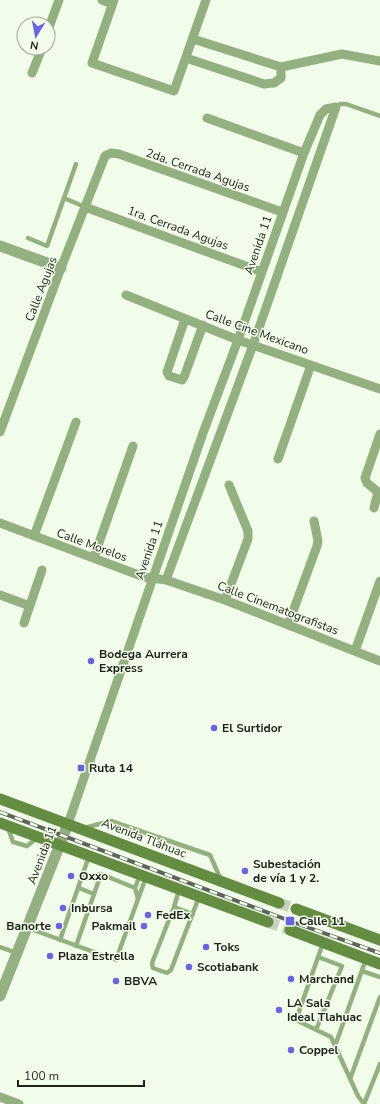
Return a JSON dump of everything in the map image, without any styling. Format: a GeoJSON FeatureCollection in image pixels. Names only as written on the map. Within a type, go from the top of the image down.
{"type":"FeatureCollection","features":[{"type":"Feature","properties":{"kind":"main road","name":"Avenida Tláhuac"},"geometry":{"type":"LineString","coordinates":[[0,799],[279,903]]}},
{"type":"Feature","properties":{"kind":"main road"},"geometry":{"type":"LineString","coordinates":[[4,825],[268,922]]}},
{"type":"Feature","properties":{"kind":"main road"},"geometry":{"type":"LineString","coordinates":[[296,909],[380,940]]}},
{"type":"Feature","properties":{"kind":"main road"},"geometry":{"type":"LineString","coordinates":[[290,930],[380,964]]}},
{"type":"Feature","properties":{"kind":"street"},"geometry":{"type":"LineString","coordinates":[[53,16],[59,0]]}},
{"type":"Feature","properties":{"kind":"street"},"geometry":{"type":"LineString","coordinates":[[102,0],[113,2],[92,63],[174,91],[206,0]]}},
{"type":"Feature","properties":{"kind":"street"},"geometry":{"type":"LineString","coordinates":[[192,39],[281,67],[342,54],[380,61]]}},
{"type":"Feature","properties":{"kind":"street"},"geometry":{"type":"LineString","coordinates":[[32,73],[39,56]]}},
{"type":"Feature","properties":{"kind":"street"},"geometry":{"type":"LineString","coordinates":[[186,58],[264,84],[274,83],[281,78],[281,67]]}},
{"type":"Feature","properties":{"kind":"street"},"geometry":{"type":"LineString","coordinates":[[166,580],[253,345],[336,107]]}},
{"type":"Feature","properties":{"kind":"street","name":"Avenida 11"},"geometry":{"type":"LineString","coordinates":[[0,996],[68,824],[203,433],[238,340],[304,153],[322,112],[326,109],[336,107]]}},
{"type":"Feature","properties":{"kind":"street"},"geometry":{"type":"LineString","coordinates":[[207,118],[304,153]]}},
{"type":"Feature","properties":{"kind":"street","name":"2da. Cerrada Agujas"},"geometry":{"type":"LineString","coordinates":[[105,156],[111,153],[119,154],[282,212]]}},
{"type":"Feature","properties":{"kind":"street","name":"Calle Agujas"},"geometry":{"type":"LineString","coordinates":[[0,432],[61,268],[105,156]]}},
{"type":"Feature","properties":{"kind":"street","name":"1ra. Cerrada Agujas"},"geometry":{"type":"LineString","coordinates":[[85,207],[262,272]]}},
{"type":"Feature","properties":{"kind":"street"},"geometry":{"type":"LineString","coordinates":[[0,246],[61,268]]}},
{"type":"Feature","properties":{"kind":"street","name":"Calle Cine Mexicano"},"geometry":{"type":"LineString","coordinates":[[126,295],[238,340],[380,389]]}},
{"type":"Feature","properties":{"kind":"street"},"geometry":{"type":"LineString","coordinates":[[185,319],[167,372],[169,376],[182,380],[203,325]]}},
{"type":"Feature","properties":{"kind":"street"},"geometry":{"type":"LineString","coordinates":[[278,459],[311,365]]}},
{"type":"Feature","properties":{"kind":"street"},"geometry":{"type":"LineString","coordinates":[[34,536],[76,422]]}},
{"type":"Feature","properties":{"kind":"street"},"geometry":{"type":"LineString","coordinates":[[203,433],[218,438]]}},
{"type":"Feature","properties":{"kind":"street"},"geometry":{"type":"LineString","coordinates":[[374,508],[378,492],[367,483],[365,478],[380,434]]}},
{"type":"Feature","properties":{"kind":"street"},"geometry":{"type":"LineString","coordinates":[[94,558],[133,446]]}},
{"type":"Feature","properties":{"kind":"street"},"geometry":{"type":"LineString","coordinates":[[225,600],[248,539],[248,531],[229,485]]}},
{"type":"Feature","properties":{"kind":"street"},"geometry":{"type":"LineString","coordinates":[[288,625],[317,546],[318,541],[314,522]]}},
{"type":"Feature","properties":{"kind":"street","name":"Calle Morelos"},"geometry":{"type":"LineString","coordinates":[[0,523],[144,577],[166,580]]}},
{"type":"Feature","properties":{"kind":"street"},"geometry":{"type":"LineString","coordinates":[[24,623],[42,570]]}},
{"type":"Feature","properties":{"kind":"street","name":"Calle Cinematografistas"},"geometry":{"type":"LineString","coordinates":[[166,580],[225,600],[380,661]]}},
{"type":"Feature","properties":{"kind":"street"},"geometry":{"type":"LineString","coordinates":[[355,651],[377,597],[380,581]]}},
{"type":"Feature","properties":{"kind":"street"},"geometry":{"type":"LineString","coordinates":[[0,595],[30,606]]}},
{"type":"Feature","properties":{"kind":"street"},"geometry":{"type":"LineString","coordinates":[[0,1097],[19,1104]]}},
{"type":"Feature","properties":{"kind":"lane"},"geometry":{"type":"LineString","coordinates":[[336,107],[340,104],[346,104],[380,116]]}},
{"type":"Feature","properties":{"kind":"lane"},"geometry":{"type":"LineString","coordinates":[[28,238],[47,246],[76,164]]}},
{"type":"Feature","properties":{"kind":"lane"},"geometry":{"type":"LineString","coordinates":[[64,198],[85,207]]}},
{"type":"Feature","properties":{"kind":"lane"},"geometry":{"type":"LineString","coordinates":[[82,829],[111,821],[210,855],[222,881]]}},
{"type":"Feature","properties":{"kind":"lane"},"geometry":{"type":"LineString","coordinates":[[60,940],[90,856]]}},
{"type":"Feature","properties":{"kind":"lane"},"geometry":{"type":"LineString","coordinates":[[82,879],[101,874],[135,888]]}},
{"type":"Feature","properties":{"kind":"lane"},"geometry":{"type":"LineString","coordinates":[[76,946],[101,874]]}},
{"type":"Feature","properties":{"kind":"lane"},"geometry":{"type":"LineString","coordinates":[[28,928],[116,960],[138,899],[143,876]]}},
{"type":"Feature","properties":{"kind":"lane"},"geometry":{"type":"LineString","coordinates":[[138,899],[135,888],[143,876]]}},
{"type":"Feature","properties":{"kind":"lane"},"geometry":{"type":"LineString","coordinates":[[79,888],[94,894]]}},
{"type":"Feature","properties":{"kind":"lane"},"geometry":{"type":"LineString","coordinates":[[179,890],[174,907],[152,963],[153,968],[167,973],[171,970],[199,897]]}},
{"type":"Feature","properties":{"kind":"lane"},"geometry":{"type":"LineString","coordinates":[[174,907],[193,914]]}},
{"type":"Feature","properties":{"kind":"lane"},"geometry":{"type":"LineString","coordinates":[[323,943],[296,1020],[330,1037],[358,1096],[364,1104]]}},
{"type":"Feature","properties":{"kind":"lane"},"geometry":{"type":"LineString","coordinates":[[0,946],[18,953]]}},
{"type":"Feature","properties":{"kind":"lane"},"geometry":{"type":"LineString","coordinates":[[316,1030],[342,966],[318,957]]}},
{"type":"Feature","properties":{"kind":"lane"},"geometry":{"type":"LineString","coordinates":[[335,1046],[366,959]]}},
{"type":"Feature","properties":{"kind":"lane"},"geometry":{"type":"LineString","coordinates":[[362,971],[380,977]]}},
{"type":"Feature","properties":{"kind":"lane"},"geometry":{"type":"LineString","coordinates":[[350,1079],[380,997]]}},
{"type":"Feature","properties":{"kind":"lane"},"geometry":{"type":"LineString","coordinates":[[364,1104],[380,1064]]}},
{"type":"Feature","properties":{"kind":"tunnel"},"geometry":{"type":"LineString","coordinates":[[279,903],[296,909]]}},
{"type":"Feature","properties":{"kind":"tunnel"},"geometry":{"type":"LineString","coordinates":[[268,922],[290,930]]}},
{"type":"Feature","properties":{"kind":"railway"},"geometry":{"type":"LineString","coordinates":[[0,812],[290,921],[380,953]]}},
{"type":"Feature","properties":{"kind":"place","name":"Bodega Aurrera Express"},"geometry":{"type":"Point","coordinates":[91,661]}},
{"type":"Feature","properties":{"kind":"place","name":"El Surtidor"},"geometry":{"type":"Point","coordinates":[214,728]}},
{"type":"Feature","properties":{"kind":"place","name":"Ruta 14"},"geometry":{"type":"Point","coordinates":[81,768]}},
{"type":"Feature","properties":{"kind":"place","name":"Subestación de vía 1 y 2."},"geometry":{"type":"Point","coordinates":[245,871]}},
{"type":"Feature","properties":{"kind":"place","name":"Oxxo"},"geometry":{"type":"Point","coordinates":[71,876]}},
{"type":"Feature","properties":{"kind":"place","name":"Inbursa"},"geometry":{"type":"Point","coordinates":[63,908]}},
{"type":"Feature","properties":{"kind":"place","name":"FedEx"},"geometry":{"type":"Point","coordinates":[148,915]}},
{"type":"Feature","properties":{"kind":"place","name":"Calle 11"},"geometry":{"type":"Point","coordinates":[290,921]}},
{"type":"Feature","properties":{"kind":"place","name":"Banorte"},"geometry":{"type":"Point","coordinates":[59,926]}},
{"type":"Feature","properties":{"kind":"place","name":"Pakmail"},"geometry":{"type":"Point","coordinates":[144,926]}},
{"type":"Feature","properties":{"kind":"place","name":"Toks"},"geometry":{"type":"Point","coordinates":[206,947]}},
{"type":"Feature","properties":{"kind":"place","name":"Plaza Estrella"},"geometry":{"type":"Point","coordinates":[50,956]}},
{"type":"Feature","properties":{"kind":"place","name":"Scotiabank"},"geometry":{"type":"Point","coordinates":[189,967]}},
{"type":"Feature","properties":{"kind":"place","name":"Marchand"},"geometry":{"type":"Point","coordinates":[291,979]}},
{"type":"Feature","properties":{"kind":"place","name":"BBVA"},"geometry":{"type":"Point","coordinates":[116,981]}},
{"type":"Feature","properties":{"kind":"place","name":"LA Sala Ideal Tlahuac"},"geometry":{"type":"Point","coordinates":[279,1010]}},
{"type":"Feature","properties":{"kind":"place","name":"Coppel"},"geometry":{"type":"Point","coordinates":[291,1050]}}]}
